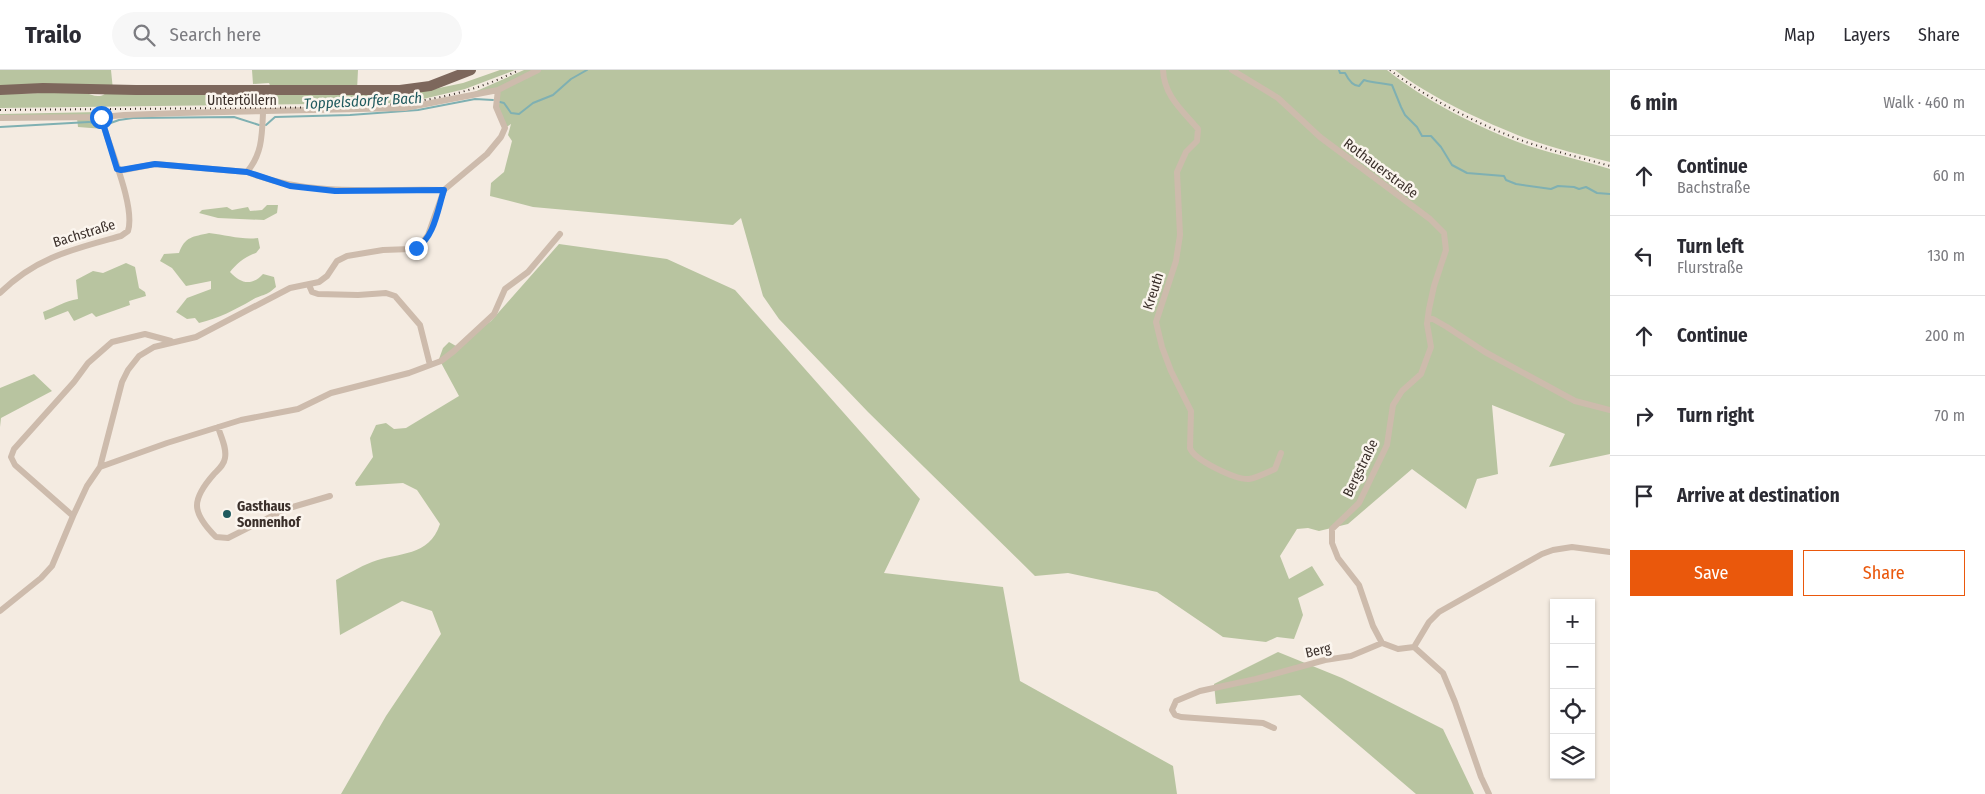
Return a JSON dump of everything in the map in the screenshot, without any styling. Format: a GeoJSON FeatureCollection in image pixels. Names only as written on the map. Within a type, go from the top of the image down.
{"type":"FeatureCollection","features":[{"type":"Feature","properties":{"kind":"main road"},"geometry":{"type":"LineString","coordinates":[[0,90],[43,88],[400,90],[430,86],[471,70]]}},
{"type":"Feature","properties":{"kind":"street","name":"Untertöllern"},"geometry":{"type":"LineString","coordinates":[[0,118],[405,108],[498,90],[538,70]]}},
{"type":"Feature","properties":{"kind":"street","name":"Kreuth"},"geometry":{"type":"LineString","coordinates":[[1162,70],[1166,88],[1177,106],[1198,129],[1197,141],[1186,152],[1177,172],[1180,235],[1177,252],[1156,322],[1162,347],[1171,371],[1191,411],[1190,448],[1196,457],[1231,475],[1249,479],[1276,469],[1280,453]]}},
{"type":"Feature","properties":{"kind":"street","name":"Rothauerstraße"},"geometry":{"type":"LineString","coordinates":[[1232,70],[1278,98],[1320,137],[1430,219],[1444,233],[1446,250],[1434,286],[1429,319]]}},
{"type":"Feature","properties":{"kind":"street"},"geometry":{"type":"LineString","coordinates":[[0,611],[49,571],[87,486],[100,467],[122,382],[128,370],[140,356],[147,351],[172,342],[196,337],[285,291],[324,279],[334,264],[347,256],[383,250],[411,249],[420,246],[428,235],[444,190],[480,160],[501,138],[505,128],[496,107],[498,90]]}},
{"type":"Feature","properties":{"kind":"street"},"geometry":{"type":"LineString","coordinates":[[247,172],[257,158],[263,113]]}},
{"type":"Feature","properties":{"kind":"street","name":"Bachstraße"},"geometry":{"type":"LineString","coordinates":[[0,293],[14,278],[49,257],[121,236],[128,231],[130,222],[126,197],[101,117]]}},
{"type":"Feature","properties":{"kind":"street"},"geometry":{"type":"LineString","coordinates":[[117,169],[124,170],[155,164],[247,172],[290,186],[315,189],[363,191],[444,190]]}},
{"type":"Feature","properties":{"kind":"street"},"geometry":{"type":"LineString","coordinates":[[100,467],[218,427],[298,408],[330,393],[441,361],[494,314],[506,289],[528,272],[560,234]]}},
{"type":"Feature","properties":{"kind":"street"},"geometry":{"type":"LineString","coordinates":[[309,284],[312,292],[318,294],[358,295],[386,293],[395,296],[420,325],[430,365]]}},
{"type":"Feature","properties":{"kind":"street"},"geometry":{"type":"LineString","coordinates":[[1429,319],[1433,319],[1484,352],[1575,401],[1610,410]]}},
{"type":"Feature","properties":{"kind":"street","name":"Bergstraße"},"geometry":{"type":"LineString","coordinates":[[1382,643],[1373,626],[1359,585],[1338,558],[1332,543],[1332,529],[1359,503],[1387,445],[1393,405],[1402,391],[1421,374],[1430,347],[1427,324],[1429,319]]}},
{"type":"Feature","properties":{"kind":"street"},"geometry":{"type":"LineString","coordinates":[[73,516],[15,465],[12,461],[12,453],[93,358],[112,342],[145,334],[172,342]]}},
{"type":"Feature","properties":{"kind":"street"},"geometry":{"type":"LineString","coordinates":[[218,427],[225,451],[224,461],[204,486],[196,503],[197,511],[203,523],[216,538],[228,538],[286,509],[330,496]]}},
{"type":"Feature","properties":{"kind":"street"},"geometry":{"type":"LineString","coordinates":[[1414,647],[1429,622],[1439,612],[1542,554],[1572,547],[1610,552]]}},
{"type":"Feature","properties":{"kind":"street"},"geometry":{"type":"LineString","coordinates":[[1382,643],[1398,649],[1414,647],[1443,673],[1488,794]]}},
{"type":"Feature","properties":{"kind":"street","name":"Berg"},"geometry":{"type":"LineString","coordinates":[[1274,728],[1263,723],[1181,717],[1174,715],[1172,710],[1176,701],[1200,691],[1256,679],[1326,660],[1351,656],[1382,643]]}},
{"type":"Feature","properties":{"kind":"green space"},"geometry":{"type":"Polygon","coordinates":[[[0,70],[111,70],[113,90],[0,90],[0,70]]]}},
{"type":"Feature","properties":{"kind":"green space"},"geometry":{"type":"Polygon","coordinates":[[[252,70],[358,70],[357,90],[272,90],[269,83],[253,84],[252,70]]]}},
{"type":"Feature","properties":{"kind":"green space"},"geometry":{"type":"Polygon","coordinates":[[[500,70],[515,70],[465,89],[423,99],[394,103],[0,108],[0,94],[84,92],[98,96],[106,93],[415,93],[463,83],[500,70]]]}},
{"type":"Feature","properties":{"kind":"green space"},"geometry":{"type":"Polygon","coordinates":[[[524,70],[1387,70],[1437,104],[1495,133],[1532,147],[1610,169],[1610,454],[1549,467],[1565,434],[1492,405],[1498,474],[1477,479],[1466,509],[1412,469],[1348,524],[1319,531],[1308,528],[1297,529],[1280,556],[1289,579],[1312,566],[1324,585],[1298,598],[1303,615],[1294,639],[1277,637],[1266,642],[1223,637],[1157,592],[1068,573],[1035,576],[868,412],[779,319],[763,296],[741,218],[733,225],[533,207],[490,196],[491,183],[504,172],[512,141],[508,135],[511,124],[505,128],[497,112],[498,91],[463,97],[524,70]]]}},
{"type":"Feature","properties":{"kind":"green space"},"geometry":{"type":"Polygon","coordinates":[[[1395,70],[1610,70],[1610,162],[1548,146],[1495,125],[1442,100],[1395,70]]]}},
{"type":"Feature","properties":{"kind":"green space"},"geometry":{"type":"Polygon","coordinates":[[[100,112],[124,115],[101,117],[104,129],[78,127],[77,118],[0,118],[0,114],[100,112]]]}},
{"type":"Feature","properties":{"kind":"green space"},"geometry":{"type":"Polygon","coordinates":[[[267,205],[278,205],[277,213],[264,220],[218,218],[199,213],[202,210],[227,207],[232,210],[248,207],[250,211],[262,210],[267,205]]]}},
{"type":"Feature","properties":{"kind":"green space"},"geometry":{"type":"Polygon","coordinates":[[[209,233],[240,238],[258,238],[260,248],[256,253],[235,266],[230,272],[238,279],[247,282],[259,278],[263,274],[274,277],[276,287],[227,313],[199,323],[195,318],[187,319],[176,312],[187,298],[211,289],[211,281],[186,286],[172,268],[160,261],[164,254],[179,253],[181,247],[190,238],[209,233]]]}},
{"type":"Feature","properties":{"kind":"green space"},"geometry":{"type":"Polygon","coordinates":[[[559,244],[667,259],[735,290],[920,499],[884,573],[1003,587],[1020,681],[1173,766],[1177,794],[341,794],[386,716],[441,634],[432,611],[402,601],[340,635],[336,580],[372,562],[421,548],[435,535],[440,524],[417,490],[403,483],[356,486],[355,483],[373,457],[370,438],[376,425],[386,423],[394,429],[406,428],[459,396],[439,359],[443,348],[449,342],[456,346],[491,321],[559,244]]]}},
{"type":"Feature","properties":{"kind":"green space"},"geometry":{"type":"Polygon","coordinates":[[[126,263],[135,267],[139,288],[145,292],[146,296],[129,301],[130,305],[96,317],[92,313],[74,321],[68,311],[45,320],[43,312],[78,299],[76,280],[93,271],[103,273],[126,263]]]}},
{"type":"Feature","properties":{"kind":"green space"},"geometry":{"type":"Polygon","coordinates":[[[34,374],[52,391],[1,418],[0,427],[0,388],[34,374]]]}},
{"type":"Feature","properties":{"kind":"green space"},"geometry":{"type":"Polygon","coordinates":[[[1278,652],[1342,678],[1443,729],[1474,794],[1416,794],[1300,695],[1216,704],[1214,684],[1278,652]]]}},
{"type":"Feature","properties":{"kind":"waterway","name":"Toppelsdorfer Bach"},"geometry":{"type":"LineString","coordinates":[[500,102],[504,103],[511,113],[519,114],[533,103],[553,95],[571,79],[587,70]]}},
{"type":"Feature","properties":{"kind":"waterway","name":"Toppelsdorfer Bach"},"geometry":{"type":"LineString","coordinates":[[1339,70],[1340,73],[1345,73],[1350,82],[1357,86],[1364,80],[1392,85],[1405,115],[1417,127],[1422,136],[1431,136],[1441,147],[1452,165],[1467,173],[1504,176],[1506,180],[1516,184],[1551,189],[1558,186],[1579,189],[1586,187],[1597,193],[1610,194]]}},
{"type":"Feature","properties":{"kind":"waterway","name":"Toppelsdorfer Bach"},"geometry":{"type":"LineString","coordinates":[[266,125],[275,117],[350,115],[418,110],[475,99],[493,100]]}},
{"type":"Feature","properties":{"kind":"waterway","name":"Toppelsdorfer Bach"},"geometry":{"type":"LineString","coordinates":[[105,125],[133,118],[234,117],[259,125]]}},
{"type":"Feature","properties":{"kind":"waterway"},"geometry":{"type":"LineString","coordinates":[[0,127],[89,122]]}},
{"type":"Feature","properties":{"kind":"waterway"},"geometry":{"type":"LineString","coordinates":[[90,122],[100,126]]}},
{"type":"Feature","properties":{"kind":"railway"},"geometry":{"type":"LineString","coordinates":[[0,110],[376,106],[438,98],[459,93],[479,87],[519,70]]}},
{"type":"Feature","properties":{"kind":"railway"},"geometry":{"type":"LineString","coordinates":[[1390,70],[1456,111],[1512,137],[1610,166]]}},
{"type":"Feature","properties":{"kind":"place","name":"Gasthaus Sonnenhof"},"geometry":{"type":"Point","coordinates":[227,514]}},
{"type":"Feature","properties":{"kind":"route"},"geometry":{"type":"LineString","coordinates":[[101,117],[117,169],[121,170],[155,164],[247,172],[290,186],[335,191],[444,190],[428,235],[422,244],[416,248]]}}]}
